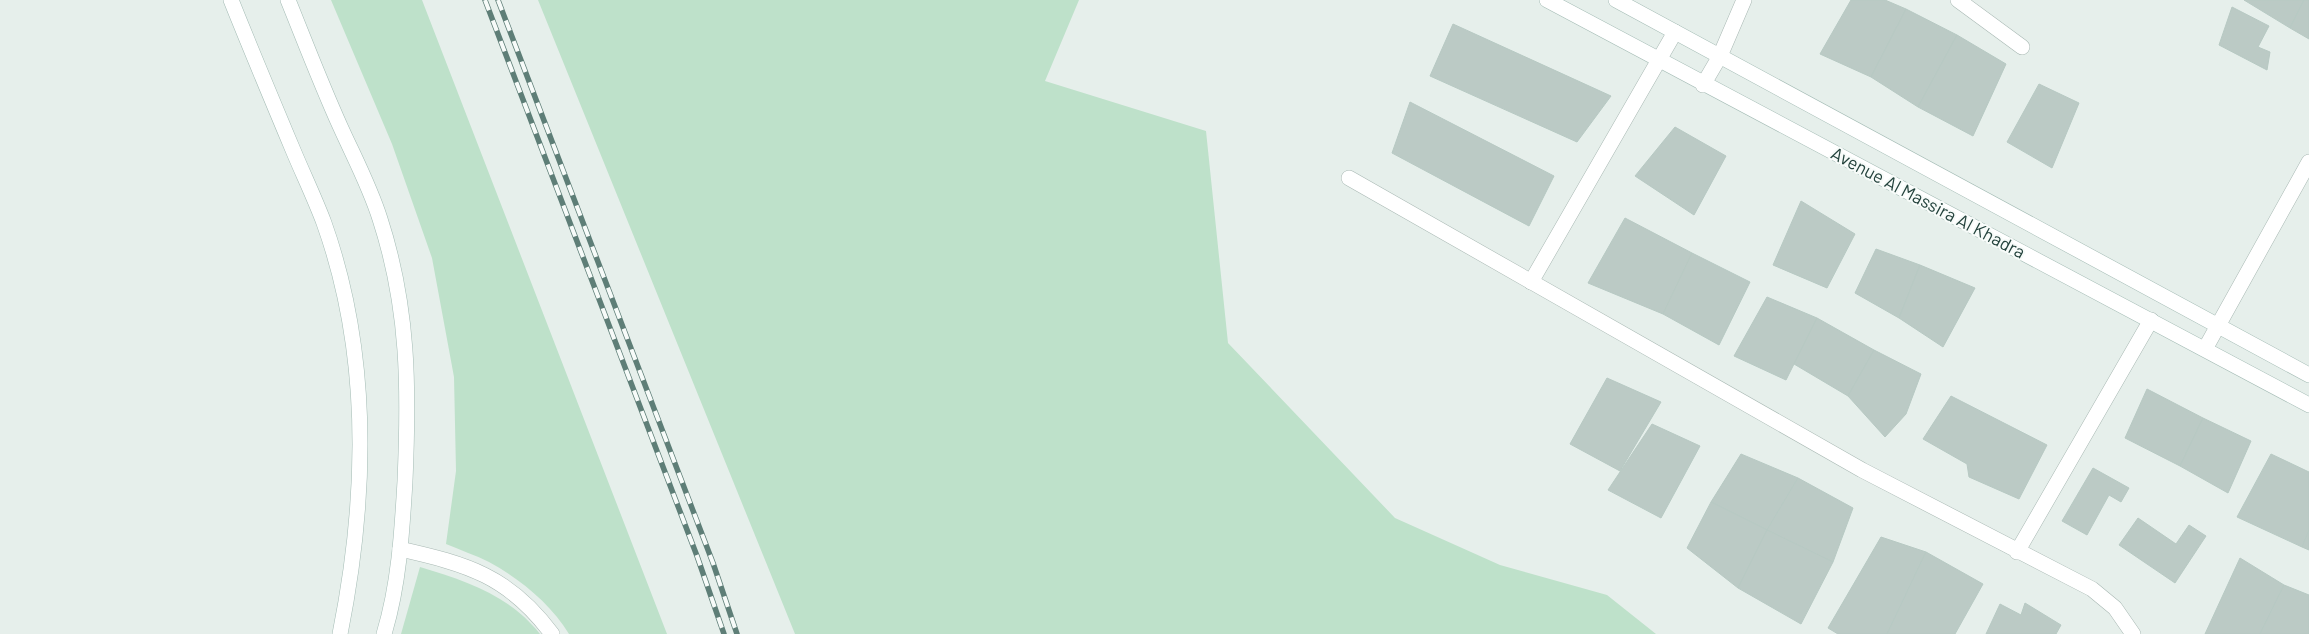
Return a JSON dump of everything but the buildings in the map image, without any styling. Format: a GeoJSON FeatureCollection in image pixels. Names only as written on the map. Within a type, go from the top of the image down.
{"type":"FeatureCollection","features":[{"type":"Feature","properties":{"kind":"street"},"geometry":{"type":"LineString","coordinates":[[231,0],[324,224],[347,316],[355,363],[359,418],[360,474],[356,538],[340,634]]}},
{"type":"Feature","properties":{"kind":"street"},"geometry":{"type":"LineString","coordinates":[[288,0],[340,125],[362,171],[380,219],[394,268],[403,317],[408,397],[400,549],[391,610],[384,634]]}},
{"type":"Feature","properties":{"kind":"street","name":"Avenue Al Massira Al Khadra"},"geometry":{"type":"LineString","coordinates":[[1547,0],[1703,85],[2309,405]]}},
{"type":"Feature","properties":{"kind":"street","name":"Avenue Al Massira Al Khadra"},"geometry":{"type":"LineString","coordinates":[[1616,0],[2309,375]]}},
{"type":"Feature","properties":{"kind":"street"},"geometry":{"type":"LineString","coordinates":[[1703,85],[1720,56],[1744,0]]}},
{"type":"Feature","properties":{"kind":"street"},"geometry":{"type":"LineString","coordinates":[[1958,0],[2022,47]]}},
{"type":"Feature","properties":{"kind":"street"},"geometry":{"type":"LineString","coordinates":[[1531,282],[1675,32]]}},
{"type":"Feature","properties":{"kind":"street"},"geometry":{"type":"LineString","coordinates":[[2204,349],[2309,162]]}},
{"type":"Feature","properties":{"kind":"street"},"geometry":{"type":"LineString","coordinates":[[1350,178],[1862,470],[2017,552],[2092,589],[2115,608],[2132,634]]}},
{"type":"Feature","properties":{"kind":"street"},"geometry":{"type":"LineString","coordinates":[[2017,552],[2151,320]]}},
{"type":"Feature","properties":{"kind":"street"},"geometry":{"type":"LineString","coordinates":[[400,549],[472,567],[517,595],[539,616],[552,634]]}},
{"type":"Feature","properties":{"kind":"green space"},"geometry":{"type":"Polygon","coordinates":[[[331,0],[422,0],[667,634],[569,634],[553,612],[523,584],[489,562],[446,544],[456,471],[454,377],[432,258],[392,144],[331,0]]]}},
{"type":"Feature","properties":{"kind":"green space"},"geometry":{"type":"Polygon","coordinates":[[[538,0],[1079,0],[1045,81],[1206,131],[1228,343],[1395,518],[1500,565],[1607,595],[1656,634],[795,634],[538,0]]]}},
{"type":"Feature","properties":{"kind":"green space"},"geometry":{"type":"Polygon","coordinates":[[[420,567],[470,584],[501,599],[528,620],[540,634],[401,634],[420,567]]]}},
{"type":"Feature","properties":{"kind":"railway"},"geometry":{"type":"LineString","coordinates":[[485,0],[697,556],[724,634]]}},
{"type":"Feature","properties":{"kind":"railway"},"geometry":{"type":"LineString","coordinates":[[498,0],[713,563],[737,634]]}}]}
